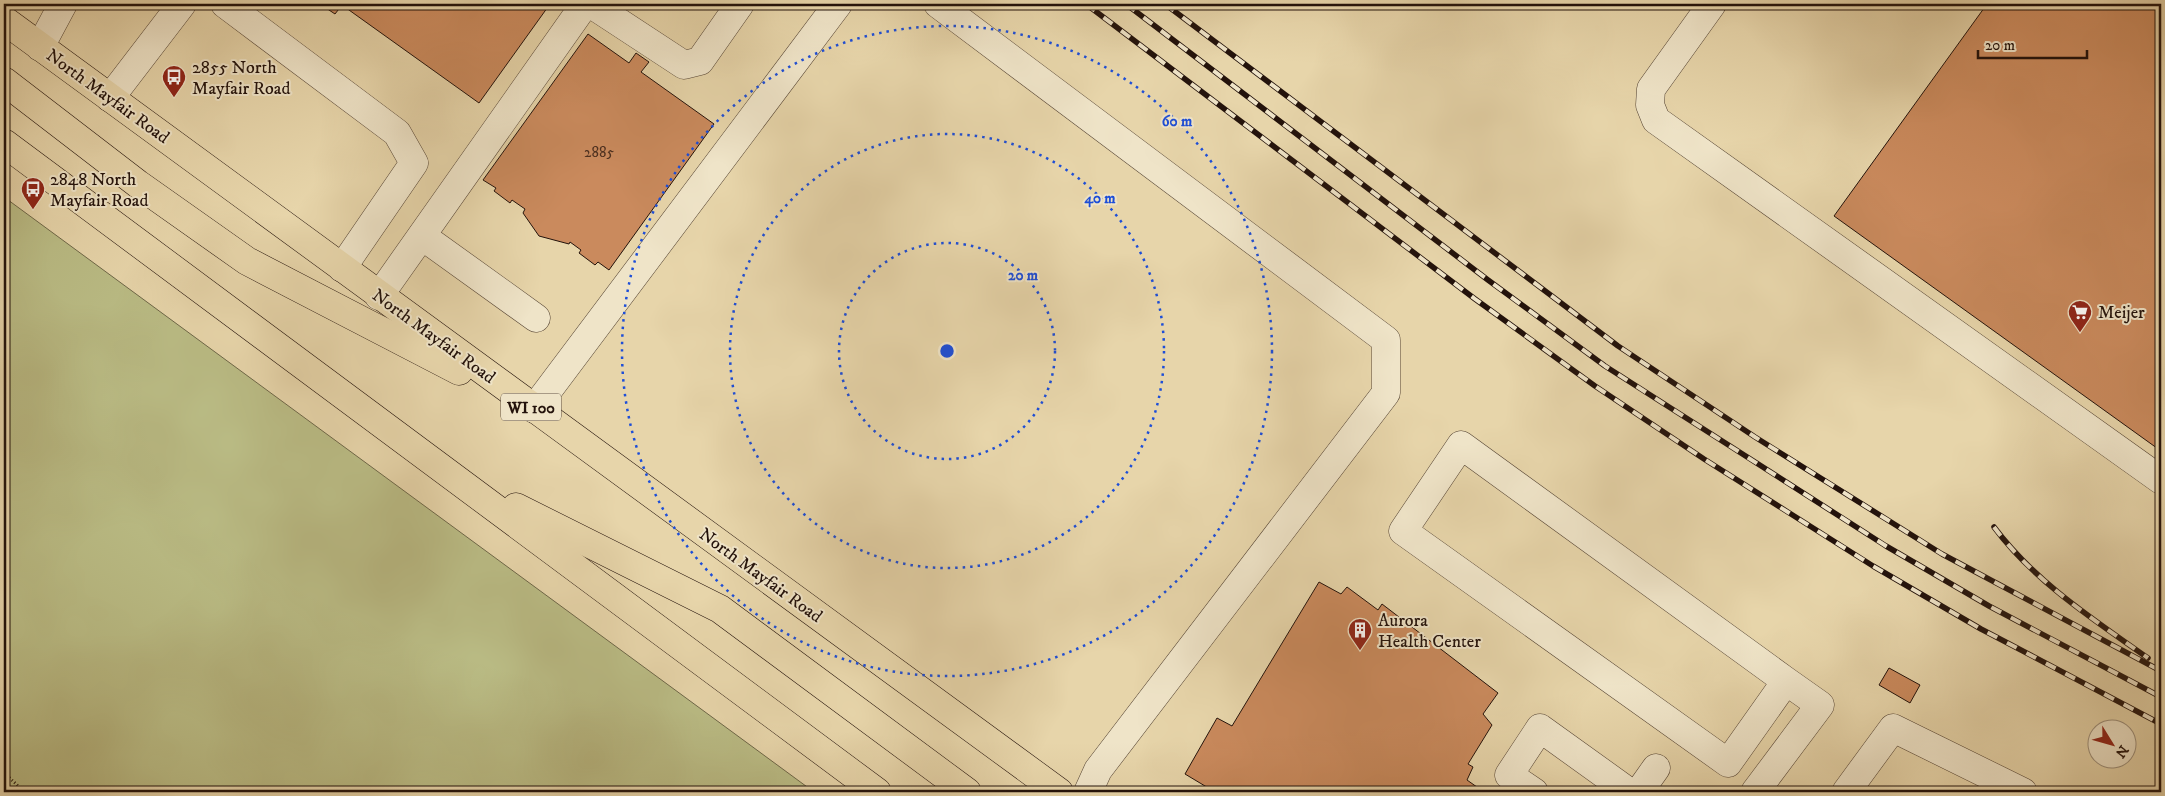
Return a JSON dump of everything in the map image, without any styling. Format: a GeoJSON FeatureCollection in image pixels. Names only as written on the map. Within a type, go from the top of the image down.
{"type":"FeatureCollection","features":[{"type":"Feature","properties":{"kind":"main road","name":"North Mayfair Road"},"geometry":{"type":"LineString","coordinates":[[4,20],[1059,792]]}},
{"type":"Feature","properties":{"kind":"main road"},"geometry":{"type":"LineString","coordinates":[[4,81],[138,184],[247,261],[534,409]]}},
{"type":"Feature","properties":{"kind":"main road"},"geometry":{"type":"LineString","coordinates":[[4,143],[877,792]]}},
{"type":"Feature","properties":{"kind":"main road"},"geometry":{"type":"LineString","coordinates":[[450,474],[720,609],[967,792]]}},
{"type":"Feature","properties":{"kind":"lane"},"geometry":{"type":"LineString","coordinates":[[40,47],[63,4]]}},
{"type":"Feature","properties":{"kind":"lane"},"geometry":{"type":"LineString","coordinates":[[110,98],[182,4]]}},
{"type":"Feature","properties":{"kind":"lane"},"geometry":{"type":"LineString","coordinates":[[224,4],[397,133],[414,164],[342,268]]}},
{"type":"Feature","properties":{"kind":"lane"},"geometry":{"type":"LineString","coordinates":[[379,296],[585,4]]}},
{"type":"Feature","properties":{"kind":"lane"},"geometry":{"type":"LineString","coordinates":[[591,4],[684,65],[700,61],[740,4]]}},
{"type":"Feature","properties":{"kind":"lane"},"geometry":{"type":"LineString","coordinates":[[534,409],[838,4]]}},
{"type":"Feature","properties":{"kind":"lane"},"geometry":{"type":"LineString","coordinates":[[938,4],[1386,340],[1386,393],[1098,770],[1088,792]]}},
{"type":"Feature","properties":{"kind":"lane"},"geometry":{"type":"LineString","coordinates":[[1712,4],[1651,89],[1650,105],[1656,120],[2161,480]]}},
{"type":"Feature","properties":{"kind":"lane"},"geometry":{"type":"LineString","coordinates":[[422,236],[536,318]]}},
{"type":"Feature","properties":{"kind":"lane"},"geometry":{"type":"LineString","coordinates":[[1755,792],[1820,705],[1461,445],[1403,531],[1728,762],[1786,681]]}},
{"type":"Feature","properties":{"kind":"lane"},"geometry":{"type":"LineString","coordinates":[[1534,792],[1509,775],[1540,728],[1629,792]]}},
{"type":"Feature","properties":{"kind":"lane"},"geometry":{"type":"LineString","coordinates":[[1846,792],[1893,728],[2023,792]]}},
{"type":"Feature","properties":{"kind":"lane"},"geometry":{"type":"LineString","coordinates":[[1639,792],[1656,768]]}},
{"type":"Feature","properties":{"kind":"path"},"geometry":{"type":"LineString","coordinates":[[4,773],[25,792]]}},
{"type":"Feature","properties":{"kind":"green space"},"geometry":{"type":"Polygon","coordinates":[[[4,197],[814,792],[4,792],[4,197]]]}},
{"type":"Feature","properties":{"kind":"building"},"geometry":{"type":"Polygon","coordinates":[[[320,4],[550,4],[479,103],[342,5],[335,14],[320,4]]]}},
{"type":"Feature","properties":{"kind":"building","name":"Meijer"},"geometry":{"type":"Polygon","coordinates":[[[1987,4],[2161,4],[2161,451],[1834,216],[1987,4]]]}},
{"type":"Feature","properties":{"kind":"building"},"geometry":{"type":"Polygon","coordinates":[[[588,34],[629,63],[636,53],[649,62],[641,72],[714,124],[609,270],[598,262],[595,265],[579,253],[581,250],[570,242],[569,244],[539,236],[523,213],[525,209],[512,200],[510,203],[494,191],[496,188],[483,180],[588,34]]]}},
{"type":"Feature","properties":{"kind":"building","name":"Aurora Health Center"},"geometry":{"type":"Polygon","coordinates":[[[1319,582],[1341,594],[1347,587],[1378,610],[1382,604],[1498,693],[1483,714],[1492,725],[1468,764],[1473,767],[1467,780],[1484,792],[1215,792],[1185,774],[1217,718],[1232,726],[1319,582]]]}},
{"type":"Feature","properties":{"kind":"building"},"geometry":{"type":"Polygon","coordinates":[[[1889,668],[1920,685],[1910,703],[1879,685],[1889,668]]]}},
{"type":"Feature","properties":{"kind":"railway"},"geometry":{"type":"LineString","coordinates":[[1086,4],[1475,299],[1595,386],[1704,459],[1873,566],[1981,629],[2161,724]]}},
{"type":"Feature","properties":{"kind":"railway"},"geometry":{"type":"LineString","coordinates":[[1126,4],[1488,280],[1605,366],[1886,546],[1989,606],[2161,697]]}},
{"type":"Feature","properties":{"kind":"railway"},"geometry":{"type":"LineString","coordinates":[[1165,4],[1618,346],[1755,437],[1942,554],[2161,671]]}},
{"type":"Feature","properties":{"kind":"railway"},"geometry":{"type":"LineString","coordinates":[[1994,527],[2027,565],[2046,582],[2086,614],[2148,658]]}},
{"type":"Feature","properties":{"kind":"place","name":"2855 North Mayfair Road"},"geometry":{"type":"Point","coordinates":[174,98]}},
{"type":"Feature","properties":{"kind":"place","name":"2848 North Mayfair Road"},"geometry":{"type":"Point","coordinates":[33,210]}},
{"type":"Feature","properties":{"kind":"place","name":"Meijer"},"geometry":{"type":"Point","coordinates":[2080,333]}},
{"type":"Feature","properties":{"kind":"place","name":"Aurora Health Center"},"geometry":{"type":"Point","coordinates":[1360,651]}}]}
